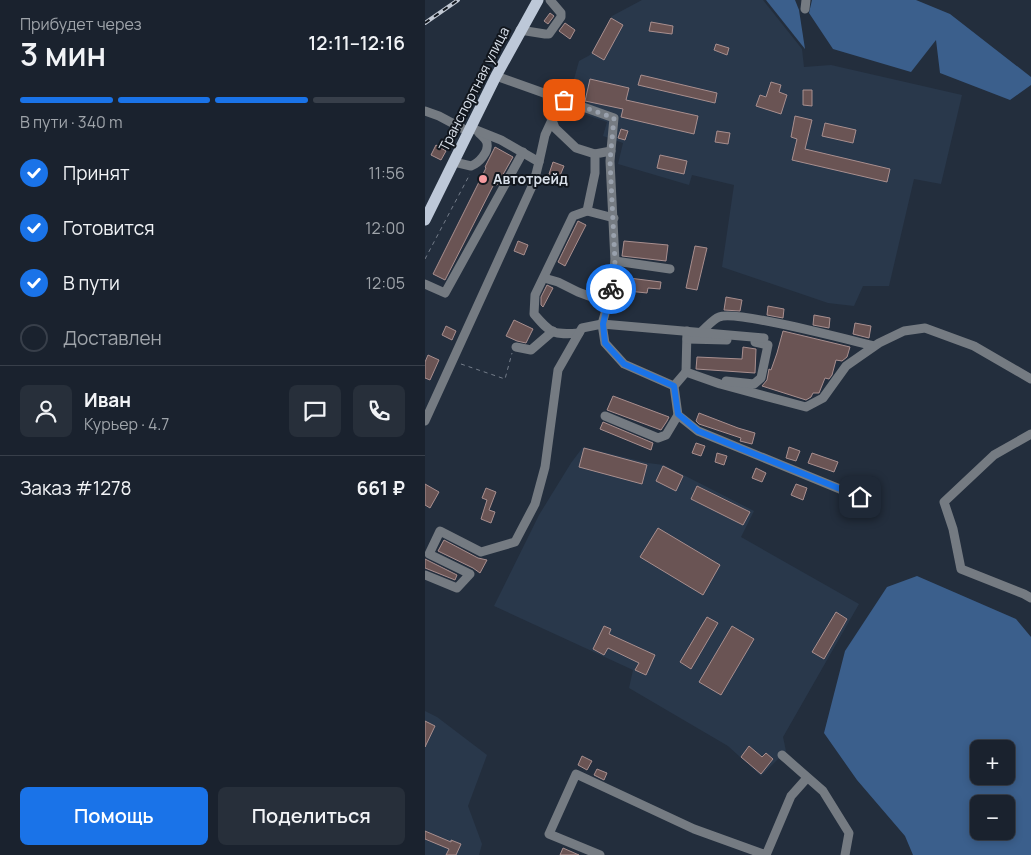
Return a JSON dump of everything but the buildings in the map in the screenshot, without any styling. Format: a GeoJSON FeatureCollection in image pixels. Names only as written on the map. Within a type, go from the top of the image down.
{"type":"FeatureCollection","features":[{"type":"Feature","properties":{"kind":"main road","name":"Транспортная улица"},"geometry":{"type":"LineString","coordinates":[[425,220],[472,130],[495,76],[538,0]]}},
{"type":"Feature","properties":{"kind":"street"},"geometry":{"type":"LineString","coordinates":[[521,28],[549,34],[561,17],[561,13],[550,0]]}},
{"type":"Feature","properties":{"kind":"street"},"geometry":{"type":"LineString","coordinates":[[495,76],[614,118],[610,161],[615,262],[603,324],[605,343],[624,364],[674,386]]}},
{"type":"Feature","properties":{"kind":"street"},"geometry":{"type":"LineString","coordinates":[[547,94],[548,110],[555,128],[575,148],[595,154],[611,151]]}},
{"type":"Feature","properties":{"kind":"street"},"geometry":{"type":"LineString","coordinates":[[425,111],[501,140],[539,162]]}},
{"type":"Feature","properties":{"kind":"street"},"geometry":{"type":"LineString","coordinates":[[425,421],[534,182],[543,142],[552,120]]}},
{"type":"Feature","properties":{"kind":"street"},"geometry":{"type":"LineString","coordinates":[[455,162],[471,166],[479,162],[487,146],[487,141],[472,130]]}},
{"type":"Feature","properties":{"kind":"street"},"geometry":{"type":"LineString","coordinates":[[425,284],[445,293],[523,152]]}},
{"type":"Feature","properties":{"kind":"street"},"geometry":{"type":"LineString","coordinates":[[587,211],[595,173],[595,154]]}},
{"type":"Feature","properties":{"kind":"street"},"geometry":{"type":"LineString","coordinates":[[579,333],[559,334],[545,327],[535,314],[535,295],[573,216],[587,211],[614,218]]}},
{"type":"Feature","properties":{"kind":"street"},"geometry":{"type":"LineString","coordinates":[[615,262],[670,269]]}},
{"type":"Feature","properties":{"kind":"street"},"geometry":{"type":"LineString","coordinates":[[543,278],[559,282],[578,292],[608,303]]}},
{"type":"Feature","properties":{"kind":"street"},"geometry":{"type":"LineString","coordinates":[[701,332],[719,317],[736,316],[795,327],[874,346]]}},
{"type":"Feature","properties":{"kind":"street"},"geometry":{"type":"LineString","coordinates":[[425,575],[457,588],[469,574],[429,554],[440,531],[481,552],[515,542],[535,504],[545,467],[558,370],[582,328],[603,324],[744,340],[768,345],[761,378],[754,384],[706,379]]}},
{"type":"Feature","properties":{"kind":"street"},"geometry":{"type":"LineString","coordinates":[[686,372],[806,407],[823,398],[846,366],[874,346],[903,331],[925,328],[974,346],[1031,379]]}},
{"type":"Feature","properties":{"kind":"street"},"geometry":{"type":"LineString","coordinates":[[516,347],[531,350],[553,331]]}},
{"type":"Feature","properties":{"kind":"street"},"geometry":{"type":"LineString","coordinates":[[687,335],[701,332],[764,338]]}},
{"type":"Feature","properties":{"kind":"street"},"geometry":{"type":"LineString","coordinates":[[605,416],[658,438],[666,435],[678,414],[674,386],[686,372],[687,335]]}},
{"type":"Feature","properties":{"kind":"street"},"geometry":{"type":"LineString","coordinates":[[678,414],[698,431],[874,503]]}},
{"type":"Feature","properties":{"kind":"street"},"geometry":{"type":"LineString","coordinates":[[1031,434],[994,455],[944,502],[953,529],[961,569],[1031,598]]}},
{"type":"Feature","properties":{"kind":"street"},"geometry":{"type":"LineString","coordinates":[[781,755],[823,791],[849,833],[845,855]]}},
{"type":"Feature","properties":{"kind":"street"},"geometry":{"type":"LineString","coordinates":[[600,855],[549,834],[576,774],[694,829],[766,855],[791,796],[807,778]]}},
{"type":"Feature","properties":{"kind":"path"},"geometry":{"type":"LineString","coordinates":[[425,259],[475,164]]}},
{"type":"Feature","properties":{"kind":"path"},"geometry":{"type":"LineString","coordinates":[[453,360],[465,366],[505,379],[513,347],[516,347]]}},
{"type":"Feature","properties":{"kind":"shaded area"},"geometry":{"type":"Polygon","coordinates":[[[642,0],[763,0],[802,49],[804,67],[831,65],[962,95],[941,184],[914,179],[889,286],[863,286],[854,306],[828,303],[722,267],[734,185],[692,175],[689,185],[618,164],[623,143],[603,136],[607,122],[566,108],[579,61],[590,55],[612,16],[642,0]]]}},
{"type":"Feature","properties":{"kind":"shaded area"},"geometry":{"type":"Polygon","coordinates":[[[766,0],[795,0],[799,10],[805,49],[766,0]]]}},
{"type":"Feature","properties":{"kind":"shaded area"},"geometry":{"type":"Polygon","coordinates":[[[812,0],[916,0],[950,14],[1031,77],[1031,85],[1010,100],[940,73],[936,40],[911,72],[833,49],[809,13],[812,0]]]}},
{"type":"Feature","properties":{"kind":"shaded area"},"geometry":{"type":"Polygon","coordinates":[[[583,447],[648,463],[664,465],[754,511],[741,537],[859,604],[783,737],[786,751],[761,776],[728,746],[629,688],[633,670],[494,606],[539,515],[583,447]]]}},
{"type":"Feature","properties":{"kind":"shaded area"},"geometry":{"type":"Polygon","coordinates":[[[917,576],[1016,619],[1031,637],[1031,855],[913,855],[905,836],[857,780],[824,733],[845,651],[887,587],[917,576]]]}},
{"type":"Feature","properties":{"kind":"shaded area"},"geometry":{"type":"Polygon","coordinates":[[[425,711],[437,717],[487,755],[468,806],[482,844],[479,855],[425,855],[425,711]]]}},
{"type":"Feature","properties":{"kind":"railway"},"geometry":{"type":"LineString","coordinates":[[425,23],[458,0]]}},
{"type":"Feature","properties":{"kind":"way so far"},"geometry":{"type":"LineString","coordinates":[[564,100],[614,118],[610,161],[615,262],[611,289]]}},
{"type":"Feature","properties":{"kind":"place","name":"Автотрейд"},"geometry":{"type":"Point","coordinates":[483,179]}},
{"type":"Feature","properties":{"kind":"route"},"geometry":{"type":"LineString","coordinates":[[611,289],[603,324],[605,343],[624,364],[674,386],[678,414],[698,431],[860,497]]}}]}
